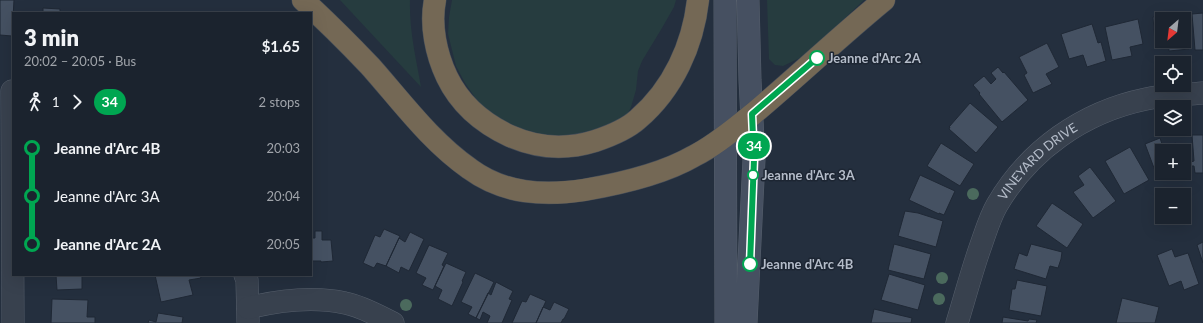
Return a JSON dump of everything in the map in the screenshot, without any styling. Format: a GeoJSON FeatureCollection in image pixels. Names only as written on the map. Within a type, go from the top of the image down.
{"type":"FeatureCollection","features":[{"type":"Feature","properties":{"kind":"highway"},"geometry":{"type":"LineString","coordinates":[[303,0],[365,61],[421,126],[444,149],[471,170],[495,184],[518,191],[542,194],[565,193],[595,188],[667,168],[692,158],[725,137],[884,0]]}},
{"type":"Feature","properties":{"kind":"highway"},"geometry":{"type":"LineString","coordinates":[[435,0],[434,32],[441,63],[454,91],[474,114],[496,130],[521,141],[546,147],[568,147],[614,135],[638,120],[659,97],[675,74],[688,45],[698,0]]}},
{"type":"Feature","properties":{"kind":"main road"},"geometry":{"type":"LineString","coordinates":[[725,0],[727,230],[726,323]]}},
{"type":"Feature","properties":{"kind":"main road"},"geometry":{"type":"LineString","coordinates":[[746,323],[754,159],[748,0]]}},
{"type":"Feature","properties":{"kind":"street"},"geometry":{"type":"LineString","coordinates":[[8,90],[13,323]]}},
{"type":"Feature","properties":{"kind":"street","name":"VINEYARD DRIVE"},"geometry":{"type":"LineString","coordinates":[[957,323],[970,276],[988,224],[996,206],[1022,170],[1050,143],[1070,129],[1090,118],[1128,103],[1148,98],[1203,93]]}},
{"type":"Feature","properties":{"kind":"street"},"geometry":{"type":"LineString","coordinates":[[245,276],[247,280],[248,316],[277,301],[312,299],[346,303],[393,323]]}},
{"type":"Feature","properties":{"kind":"green space"},"geometry":{"type":"Polygon","coordinates":[[[340,0],[410,0],[412,33],[421,87],[340,0]]]}},
{"type":"Feature","properties":{"kind":"green space"},"geometry":{"type":"Polygon","coordinates":[[[452,0],[676,0],[674,7],[642,61],[638,71],[636,90],[628,113],[606,129],[564,139],[514,129],[484,110],[465,83],[456,66],[448,34],[452,0]]]}},
{"type":"Feature","properties":{"kind":"green space"},"geometry":{"type":"Polygon","coordinates":[[[767,0],[864,0],[806,55],[783,66],[775,65],[769,59],[767,0]]]}},
{"type":"Feature","properties":{"kind":"building"},"geometry":{"type":"Polygon","coordinates":[[[0,0],[14,0],[13,12],[12,12],[12,36],[0,35],[0,0]]]}},
{"type":"Feature","properties":{"kind":"building"},"geometry":{"type":"Polygon","coordinates":[[[43,8],[60,9],[60,12],[43,12],[43,8]]]}},
{"type":"Feature","properties":{"kind":"building"},"geometry":{"type":"Polygon","coordinates":[[[1203,13],[1203,50],[1195,50],[1192,14],[1203,13]]]}},
{"type":"Feature","properties":{"kind":"building"},"geometry":{"type":"Polygon","coordinates":[[[1153,17],[1155,17],[1155,42],[1153,17]]]}},
{"type":"Feature","properties":{"kind":"building"},"geometry":{"type":"Polygon","coordinates":[[[1138,19],[1143,44],[1130,47],[1132,56],[1112,60],[1105,27],[1138,19]]]}},
{"type":"Feature","properties":{"kind":"building"},"geometry":{"type":"Polygon","coordinates":[[[1092,24],[1098,43],[1101,42],[1106,61],[1087,67],[1083,55],[1069,59],[1061,34],[1092,24]]]}},
{"type":"Feature","properties":{"kind":"building"},"geometry":{"type":"Polygon","coordinates":[[[1047,43],[1059,67],[1046,74],[1052,84],[1033,93],[1024,75],[1027,73],[1019,57],[1047,43]]]}},
{"type":"Feature","properties":{"kind":"building"},"geometry":{"type":"Polygon","coordinates":[[[1169,48],[1189,48],[1189,49],[1169,51],[1169,48]]]}},
{"type":"Feature","properties":{"kind":"building"},"geometry":{"type":"Polygon","coordinates":[[[998,67],[1028,100],[1002,122],[973,85],[984,76],[991,84],[996,79],[991,73],[998,67]]]}},
{"type":"Feature","properties":{"kind":"building"},"geometry":{"type":"Polygon","coordinates":[[[970,103],[998,127],[976,153],[949,129],[949,127],[970,103]]]}},
{"type":"Feature","properties":{"kind":"building"},"geometry":{"type":"Polygon","coordinates":[[[1192,135],[1203,135],[1203,173],[1195,173],[1194,166],[1191,166],[1191,162],[1194,161],[1192,135]]]}},
{"type":"Feature","properties":{"kind":"building"},"geometry":{"type":"Polygon","coordinates":[[[1160,138],[1162,144],[1155,144],[1155,171],[1145,144],[1160,138]]]}},
{"type":"Feature","properties":{"kind":"building"},"geometry":{"type":"Polygon","coordinates":[[[941,143],[974,164],[960,186],[927,166],[941,143]]]}},
{"type":"Feature","properties":{"kind":"building"},"geometry":{"type":"Polygon","coordinates":[[[1130,147],[1149,180],[1124,194],[1105,161],[1130,147]]]}},
{"type":"Feature","properties":{"kind":"building"},"geometry":{"type":"Polygon","coordinates":[[[1090,167],[1116,201],[1093,218],[1073,192],[1084,185],[1078,176],[1090,167]]]}},
{"type":"Feature","properties":{"kind":"building"},"geometry":{"type":"Polygon","coordinates":[[[920,175],[955,191],[944,215],[909,200],[920,175]]]}},
{"type":"Feature","properties":{"kind":"building"},"geometry":{"type":"Polygon","coordinates":[[[1052,203],[1083,224],[1067,248],[1036,226],[1052,203]]]}},
{"type":"Feature","properties":{"kind":"building"},"geometry":{"type":"Polygon","coordinates":[[[905,211],[918,213],[943,221],[936,247],[898,236],[905,211]]]}},
{"type":"Feature","properties":{"kind":"building"},"geometry":{"type":"Polygon","coordinates":[[[384,229],[400,236],[386,266],[377,263],[374,268],[363,263],[375,235],[380,237],[384,229]]]}},
{"type":"Feature","properties":{"kind":"building"},"geometry":{"type":"Polygon","coordinates":[[[315,231],[322,231],[322,240],[331,240],[333,261],[312,261],[312,238],[315,238],[315,231]]]}},
{"type":"Feature","properties":{"kind":"building"},"geometry":{"type":"Polygon","coordinates":[[[410,232],[424,239],[409,271],[401,267],[399,273],[386,266],[399,238],[405,242],[410,232]]]}},
{"type":"Feature","properties":{"kind":"building"},"geometry":{"type":"Polygon","coordinates":[[[1203,242],[1203,263],[1197,245],[1203,242]]]}},
{"type":"Feature","properties":{"kind":"building"},"geometry":{"type":"Polygon","coordinates":[[[894,244],[931,254],[924,279],[888,270],[894,244]]]}},
{"type":"Feature","properties":{"kind":"building"},"geometry":{"type":"Polygon","coordinates":[[[1031,244],[1062,252],[1058,268],[1050,266],[1046,279],[1014,269],[1019,253],[1027,256],[1031,244]]]}},
{"type":"Feature","properties":{"kind":"building"},"geometry":{"type":"Polygon","coordinates":[[[429,245],[448,253],[433,290],[422,285],[426,278],[416,273],[429,245]]]}},
{"type":"Feature","properties":{"kind":"building"},"geometry":{"type":"Polygon","coordinates":[[[1172,249],[1175,257],[1188,253],[1199,284],[1184,290],[1181,281],[1169,286],[1157,255],[1172,249]]]}},
{"type":"Feature","properties":{"kind":"building"},"geometry":{"type":"Polygon","coordinates":[[[446,263],[466,272],[452,306],[438,299],[442,290],[435,286],[446,263]]]}},
{"type":"Feature","properties":{"kind":"building"},"geometry":{"type":"Polygon","coordinates":[[[475,273],[494,282],[476,318],[468,314],[472,307],[461,302],[475,273]]]}},
{"type":"Feature","properties":{"kind":"building"},"geometry":{"type":"Polygon","coordinates":[[[889,274],[925,285],[918,310],[881,300],[889,274]]]}},
{"type":"Feature","properties":{"kind":"building"},"geometry":{"type":"Polygon","coordinates":[[[56,276],[82,276],[82,289],[57,290],[56,276]]]}},
{"type":"Feature","properties":{"kind":"building"},"geometry":{"type":"Polygon","coordinates":[[[155,276],[200,276],[201,278],[189,280],[193,295],[161,302],[155,276]]]}},
{"type":"Feature","properties":{"kind":"building"},"geometry":{"type":"Polygon","coordinates":[[[1017,280],[1047,286],[1041,316],[1009,310],[1012,289],[1015,289],[1017,280]]]}},
{"type":"Feature","properties":{"kind":"building"},"geometry":{"type":"Polygon","coordinates":[[[496,282],[513,291],[509,299],[512,300],[502,323],[487,323],[490,316],[483,312],[480,320],[476,318],[488,293],[491,295],[496,282]]]}},
{"type":"Feature","properties":{"kind":"building"},"geometry":{"type":"Polygon","coordinates":[[[530,294],[546,301],[536,323],[512,323],[522,301],[526,302],[530,294]]]}},
{"type":"Feature","properties":{"kind":"building"},"geometry":{"type":"Polygon","coordinates":[[[1122,298],[1159,307],[1155,323],[1116,323],[1122,298]]]}},
{"type":"Feature","properties":{"kind":"building"},"geometry":{"type":"Polygon","coordinates":[[[52,299],[88,300],[87,317],[95,317],[95,323],[51,323],[52,299]]]}},
{"type":"Feature","properties":{"kind":"building"},"geometry":{"type":"Polygon","coordinates":[[[554,302],[569,309],[561,323],[536,323],[543,307],[550,310],[554,302]]]}},
{"type":"Feature","properties":{"kind":"building"},"geometry":{"type":"Polygon","coordinates":[[[874,309],[912,318],[911,323],[871,323],[874,309]]]}},
{"type":"Feature","properties":{"kind":"building"},"geometry":{"type":"Polygon","coordinates":[[[158,313],[183,317],[182,323],[148,323],[149,320],[156,322],[158,313]]]}},
{"type":"Feature","properties":{"kind":"building"},"geometry":{"type":"Polygon","coordinates":[[[1003,317],[1028,321],[1029,319],[1037,320],[1036,323],[1002,323],[1003,317]]]}},
{"type":"Feature","properties":{"kind":"bus line","name":"34"},"geometry":{"type":"LineString","coordinates":[[750,264],[754,159],[752,114],[817,58]]}},
{"type":"Feature","properties":{"kind":"place","name":"Jeanne d'Arc 2A"},"geometry":{"type":"Point","coordinates":[817,58]}},
{"type":"Feature","properties":{"kind":"place","name":"Jeanne d'Arc 3A"},"geometry":{"type":"Point","coordinates":[753,175]}},
{"type":"Feature","properties":{"kind":"place","name":"Jeanne d'Arc 4B"},"geometry":{"type":"Point","coordinates":[750,264]}}]}
